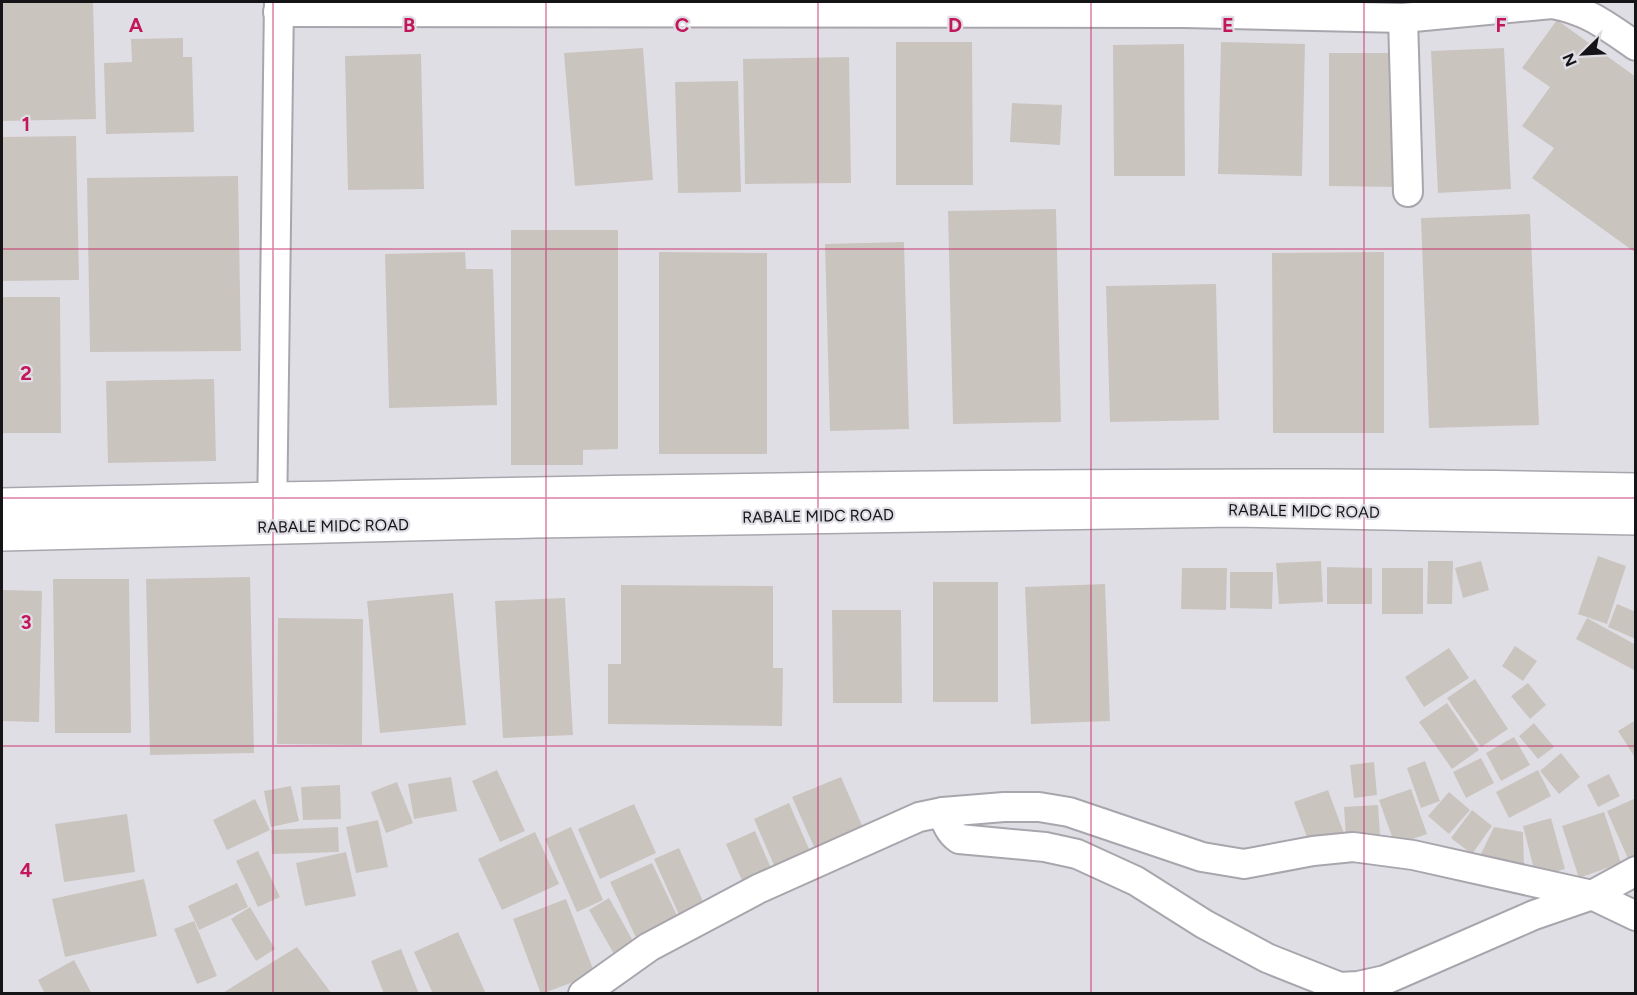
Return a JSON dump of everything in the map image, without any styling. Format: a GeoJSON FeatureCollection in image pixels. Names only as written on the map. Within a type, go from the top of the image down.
{"type":"FeatureCollection","features":[{"type":"Feature","properties":{"kind":"main road","name":"RABALE MIDC ROAD"},"geometry":{"type":"LineString","coordinates":[[2,505],[272,513],[1011,501],[1235,510],[1384,500],[1635,510]]}},
{"type":"Feature","properties":{"kind":"main road","name":"RABALE MIDC ROAD"},"geometry":{"type":"LineString","coordinates":[[2,534],[272,513]]}},
{"type":"Feature","properties":{"kind":"street"},"geometry":{"type":"LineString","coordinates":[[272,513],[278,7],[776,7],[1184,13],[1333,9],[1403,18],[1552,3],[1571,7],[1592,16],[1635,46]]}},
{"type":"Feature","properties":{"kind":"street"},"geometry":{"type":"LineString","coordinates":[[1403,18],[1408,192]]}},
{"type":"Feature","properties":{"kind":"street"},"geometry":{"type":"LineString","coordinates":[[583,993],[650,947],[758,889],[919,817],[943,812],[1004,807],[1039,807],[1069,812],[1202,857],[1244,864],[1313,851],[1353,847],[1413,855],[1593,895],[1635,916]]}},
{"type":"Feature","properties":{"kind":"street"},"geometry":{"type":"LineString","coordinates":[[943,812],[947,825],[954,835],[960,838],[1045,847],[1077,854],[1136,881],[1204,924],[1267,958],[1340,987],[1385,980],[1534,915],[1593,895],[1635,871]]}},
{"type":"Feature","properties":{"kind":"building"},"geometry":{"type":"Polygon","coordinates":[[[2,2],[93,2],[96,119],[2,121],[2,2]]]}},
{"type":"Feature","properties":{"kind":"building"},"geometry":{"type":"Polygon","coordinates":[[[1557,20],[1636,77],[1636,253],[1532,178],[1554,148],[1522,126],[1550,87],[1522,68],[1557,20]]]}},
{"type":"Feature","properties":{"kind":"building"},"geometry":{"type":"Polygon","coordinates":[[[183,38],[183,57],[192,57],[194,132],[106,134],[104,63],[132,62],[131,39],[183,38]]]}},
{"type":"Feature","properties":{"kind":"building"},"geometry":{"type":"Polygon","coordinates":[[[896,42],[972,42],[973,185],[896,185],[896,42]]]}},
{"type":"Feature","properties":{"kind":"building"},"geometry":{"type":"Polygon","coordinates":[[[1221,42],[1305,44],[1302,176],[1218,174],[1221,42]]]}},
{"type":"Feature","properties":{"kind":"building"},"geometry":{"type":"Polygon","coordinates":[[[1184,44],[1185,176],[1114,176],[1113,45],[1184,44]]]}},
{"type":"Feature","properties":{"kind":"building"},"geometry":{"type":"Polygon","coordinates":[[[643,48],[653,180],[575,186],[564,53],[643,48]]]}},
{"type":"Feature","properties":{"kind":"building"},"geometry":{"type":"Polygon","coordinates":[[[1504,48],[1511,189],[1438,193],[1431,51],[1504,48]]]}},
{"type":"Feature","properties":{"kind":"building"},"geometry":{"type":"Polygon","coordinates":[[[1329,53],[1396,53],[1396,187],[1329,186],[1329,53]]]}},
{"type":"Feature","properties":{"kind":"building"},"geometry":{"type":"Polygon","coordinates":[[[421,54],[424,189],[348,190],[345,56],[421,54]]]}},
{"type":"Feature","properties":{"kind":"building"},"geometry":{"type":"Polygon","coordinates":[[[849,57],[851,183],[745,184],[743,59],[849,57]]]}},
{"type":"Feature","properties":{"kind":"building"},"geometry":{"type":"Polygon","coordinates":[[[738,81],[741,192],[678,193],[675,82],[738,81]]]}},
{"type":"Feature","properties":{"kind":"building"},"geometry":{"type":"Polygon","coordinates":[[[1012,103],[1062,105],[1060,145],[1010,142],[1012,103]]]}},
{"type":"Feature","properties":{"kind":"building"},"geometry":{"type":"Polygon","coordinates":[[[76,136],[79,280],[2,281],[2,137],[76,136]]]}},
{"type":"Feature","properties":{"kind":"building"},"geometry":{"type":"Polygon","coordinates":[[[238,176],[241,351],[90,352],[87,178],[238,176]]]}},
{"type":"Feature","properties":{"kind":"building"},"geometry":{"type":"Polygon","coordinates":[[[1056,209],[1061,422],[953,424],[948,211],[1056,209]]]}},
{"type":"Feature","properties":{"kind":"building"},"geometry":{"type":"Polygon","coordinates":[[[1530,214],[1539,425],[1429,428],[1421,218],[1530,214]]]}},
{"type":"Feature","properties":{"kind":"building"},"geometry":{"type":"Polygon","coordinates":[[[511,230],[618,230],[618,449],[583,450],[583,465],[511,465],[511,230]]]}},
{"type":"Feature","properties":{"kind":"building"},"geometry":{"type":"Polygon","coordinates":[[[904,242],[909,429],[830,431],[825,244],[904,242]]]}},
{"type":"Feature","properties":{"kind":"building"},"geometry":{"type":"Polygon","coordinates":[[[465,252],[466,269],[493,269],[497,405],[389,408],[385,254],[465,252]]]}},
{"type":"Feature","properties":{"kind":"building"},"geometry":{"type":"Polygon","coordinates":[[[659,252],[767,253],[767,454],[659,454],[659,252]]]}},
{"type":"Feature","properties":{"kind":"building"},"geometry":{"type":"Polygon","coordinates":[[[1384,252],[1384,433],[1273,433],[1272,253],[1384,252]]]}},
{"type":"Feature","properties":{"kind":"building"},"geometry":{"type":"Polygon","coordinates":[[[1216,284],[1219,420],[1110,422],[1106,286],[1216,284]]]}},
{"type":"Feature","properties":{"kind":"building"},"geometry":{"type":"Polygon","coordinates":[[[2,297],[60,297],[61,433],[2,433],[2,297]]]}},
{"type":"Feature","properties":{"kind":"building"},"geometry":{"type":"Polygon","coordinates":[[[214,379],[216,461],[108,463],[106,381],[214,379]]]}},
{"type":"Feature","properties":{"kind":"building"},"geometry":{"type":"Polygon","coordinates":[[[1598,556],[1626,566],[1607,624],[1578,614],[1598,556]]]}},
{"type":"Feature","properties":{"kind":"building"},"geometry":{"type":"Polygon","coordinates":[[[1321,561],[1323,602],[1279,604],[1276,563],[1321,561]]]}},
{"type":"Feature","properties":{"kind":"building"},"geometry":{"type":"Polygon","coordinates":[[[1428,561],[1453,561],[1452,604],[1427,604],[1428,561]]]}},
{"type":"Feature","properties":{"kind":"building"},"geometry":{"type":"Polygon","coordinates":[[[1481,561],[1489,590],[1463,598],[1455,568],[1481,561]]]}},
{"type":"Feature","properties":{"kind":"building"},"geometry":{"type":"Polygon","coordinates":[[[1327,567],[1372,568],[1372,604],[1327,604],[1327,567]]]}},
{"type":"Feature","properties":{"kind":"building"},"geometry":{"type":"Polygon","coordinates":[[[1182,568],[1227,568],[1226,610],[1181,609],[1182,568]]]}},
{"type":"Feature","properties":{"kind":"building"},"geometry":{"type":"Polygon","coordinates":[[[1382,568],[1423,568],[1423,614],[1382,614],[1382,568]]]}},
{"type":"Feature","properties":{"kind":"building"},"geometry":{"type":"Polygon","coordinates":[[[1230,572],[1273,572],[1272,609],[1230,608],[1230,572]]]}},
{"type":"Feature","properties":{"kind":"building"},"geometry":{"type":"Polygon","coordinates":[[[250,577],[254,753],[150,755],[146,579],[250,577]]]}},
{"type":"Feature","properties":{"kind":"building"},"geometry":{"type":"Polygon","coordinates":[[[53,579],[129,579],[131,733],[55,733],[53,579]]]}},
{"type":"Feature","properties":{"kind":"building"},"geometry":{"type":"Polygon","coordinates":[[[933,582],[998,582],[998,702],[933,702],[933,582]]]}},
{"type":"Feature","properties":{"kind":"building"},"geometry":{"type":"Polygon","coordinates":[[[1105,584],[1110,721],[1031,724],[1025,587],[1105,584]]]}},
{"type":"Feature","properties":{"kind":"building"},"geometry":{"type":"Polygon","coordinates":[[[621,585],[773,586],[773,668],[783,668],[782,726],[608,724],[608,664],[621,664],[621,585]]]}},
{"type":"Feature","properties":{"kind":"building"},"geometry":{"type":"Polygon","coordinates":[[[2,590],[42,591],[39,722],[2,721],[2,590]]]}},
{"type":"Feature","properties":{"kind":"building"},"geometry":{"type":"Polygon","coordinates":[[[453,593],[466,725],[380,733],[367,601],[453,593]]]}},
{"type":"Feature","properties":{"kind":"building"},"geometry":{"type":"Polygon","coordinates":[[[565,598],[573,735],[503,738],[495,601],[565,598]]]}},
{"type":"Feature","properties":{"kind":"building"},"geometry":{"type":"Polygon","coordinates":[[[1617,604],[1636,612],[1636,639],[1608,627],[1617,604]]]}},
{"type":"Feature","properties":{"kind":"building"},"geometry":{"type":"Polygon","coordinates":[[[832,610],[901,610],[902,703],[833,703],[832,610]]]}},
{"type":"Feature","properties":{"kind":"building"},"geometry":{"type":"Polygon","coordinates":[[[278,618],[363,619],[362,745],[277,744],[278,618]]]}},
{"type":"Feature","properties":{"kind":"building"},"geometry":{"type":"Polygon","coordinates":[[[1587,618],[1636,645],[1634,670],[1576,639],[1587,618]]]}},
{"type":"Feature","properties":{"kind":"building"},"geometry":{"type":"Polygon","coordinates":[[[1515,646],[1537,661],[1523,681],[1502,666],[1515,646]]]}},
{"type":"Feature","properties":{"kind":"building"},"geometry":{"type":"Polygon","coordinates":[[[1449,648],[1469,678],[1424,707],[1405,677],[1449,648]]]}},
{"type":"Feature","properties":{"kind":"building"},"geometry":{"type":"Polygon","coordinates":[[[1475,679],[1508,729],[1481,747],[1447,698],[1475,679]]]}},
{"type":"Feature","properties":{"kind":"building"},"geometry":{"type":"Polygon","coordinates":[[[1528,683],[1546,705],[1530,719],[1511,696],[1528,683]]]}},
{"type":"Feature","properties":{"kind":"building"},"geometry":{"type":"Polygon","coordinates":[[[1447,703],[1479,750],[1452,769],[1419,722],[1447,703]]]}},
{"type":"Feature","properties":{"kind":"building"},"geometry":{"type":"Polygon","coordinates":[[[1636,720],[1636,759],[1618,731],[1636,720]]]}},
{"type":"Feature","properties":{"kind":"building"},"geometry":{"type":"Polygon","coordinates":[[[1534,723],[1554,747],[1538,759],[1519,736],[1534,723]]]}},
{"type":"Feature","properties":{"kind":"building"},"geometry":{"type":"Polygon","coordinates":[[[1514,737],[1530,765],[1501,781],[1486,753],[1514,737]]]}},
{"type":"Feature","properties":{"kind":"building"},"geometry":{"type":"Polygon","coordinates":[[[1561,753],[1580,777],[1559,794],[1540,771],[1561,753]]]}},
{"type":"Feature","properties":{"kind":"building"},"geometry":{"type":"Polygon","coordinates":[[[1481,758],[1494,783],[1466,798],[1453,772],[1481,758]]]}},
{"type":"Feature","properties":{"kind":"building"},"geometry":{"type":"Polygon","coordinates":[[[1425,761],[1440,801],[1421,808],[1407,768],[1425,761]]]}},
{"type":"Feature","properties":{"kind":"building"},"geometry":{"type":"Polygon","coordinates":[[[1374,762],[1377,795],[1354,798],[1350,765],[1374,762]]]}},
{"type":"Feature","properties":{"kind":"building"},"geometry":{"type":"Polygon","coordinates":[[[497,770],[525,831],[500,842],[472,781],[497,770]]]}},
{"type":"Feature","properties":{"kind":"building"},"geometry":{"type":"Polygon","coordinates":[[[1538,770],[1551,796],[1509,818],[1496,792],[1538,770]]]}},
{"type":"Feature","properties":{"kind":"building"},"geometry":{"type":"Polygon","coordinates":[[[1609,774],[1620,796],[1598,807],[1587,785],[1609,774]]]}},
{"type":"Feature","properties":{"kind":"building"},"geometry":{"type":"Polygon","coordinates":[[[451,777],[457,811],[414,819],[408,784],[451,777]]]}},
{"type":"Feature","properties":{"kind":"building"},"geometry":{"type":"Polygon","coordinates":[[[841,777],[867,837],[819,858],[792,797],[841,777]]]}},
{"type":"Feature","properties":{"kind":"building"},"geometry":{"type":"Polygon","coordinates":[[[397,782],[413,823],[386,833],[371,792],[397,782]]]}},
{"type":"Feature","properties":{"kind":"building"},"geometry":{"type":"Polygon","coordinates":[[[340,785],[341,819],[303,820],[301,787],[340,785]]]}},
{"type":"Feature","properties":{"kind":"building"},"geometry":{"type":"Polygon","coordinates":[[[291,786],[299,821],[271,827],[264,791],[291,786]]]}},
{"type":"Feature","properties":{"kind":"building"},"geometry":{"type":"Polygon","coordinates":[[[1411,789],[1427,834],[1395,845],[1379,800],[1411,789]]]}},
{"type":"Feature","properties":{"kind":"building"},"geometry":{"type":"Polygon","coordinates":[[[1328,790],[1345,836],[1311,848],[1294,802],[1328,790]]]}},
{"type":"Feature","properties":{"kind":"building"},"geometry":{"type":"Polygon","coordinates":[[[1449,792],[1470,810],[1449,834],[1428,816],[1449,792]]]}},
{"type":"Feature","properties":{"kind":"building"},"geometry":{"type":"Polygon","coordinates":[[[1636,798],[1636,861],[1630,863],[1607,811],[1636,798]]]}},
{"type":"Feature","properties":{"kind":"building"},"geometry":{"type":"Polygon","coordinates":[[[255,799],[270,830],[227,850],[213,820],[255,799]]]}},
{"type":"Feature","properties":{"kind":"building"},"geometry":{"type":"Polygon","coordinates":[[[789,803],[812,856],[777,872],[754,819],[789,803]]]}},
{"type":"Feature","properties":{"kind":"building"},"geometry":{"type":"Polygon","coordinates":[[[634,804],[656,853],[600,879],[578,829],[634,804]]]}},
{"type":"Feature","properties":{"kind":"building"},"geometry":{"type":"Polygon","coordinates":[[[1378,805],[1380,835],[1346,837],[1344,807],[1378,805]]]}},
{"type":"Feature","properties":{"kind":"building"},"geometry":{"type":"Polygon","coordinates":[[[1472,810],[1492,826],[1472,854],[1451,838],[1472,810]]]}},
{"type":"Feature","properties":{"kind":"building"},"geometry":{"type":"Polygon","coordinates":[[[1604,812],[1621,863],[1579,878],[1562,826],[1604,812]]]}},
{"type":"Feature","properties":{"kind":"building"},"geometry":{"type":"Polygon","coordinates":[[[127,814],[135,872],[64,882],[55,824],[127,814]]]}},
{"type":"Feature","properties":{"kind":"building"},"geometry":{"type":"Polygon","coordinates":[[[1551,818],[1565,869],[1536,877],[1523,826],[1551,818]]]}},
{"type":"Feature","properties":{"kind":"building"},"geometry":{"type":"Polygon","coordinates":[[[378,820],[388,867],[356,873],[346,827],[378,820]]]}},
{"type":"Feature","properties":{"kind":"building"},"geometry":{"type":"Polygon","coordinates":[[[338,827],[339,852],[272,854],[271,830],[338,827]]]}},
{"type":"Feature","properties":{"kind":"building"},"geometry":{"type":"Polygon","coordinates":[[[571,827],[603,900],[577,912],[545,839],[571,827]]]}},
{"type":"Feature","properties":{"kind":"building"},"geometry":{"type":"Polygon","coordinates":[[[1494,827],[1523,832],[1524,866],[1479,858],[1494,827]]]}},
{"type":"Feature","properties":{"kind":"building"},"geometry":{"type":"Polygon","coordinates":[[[755,831],[773,873],[744,885],[726,844],[755,831]]]}},
{"type":"Feature","properties":{"kind":"building"},"geometry":{"type":"Polygon","coordinates":[[[535,832],[559,884],[502,910],[478,859],[535,832]]]}},
{"type":"Feature","properties":{"kind":"building"},"geometry":{"type":"Polygon","coordinates":[[[679,848],[706,908],[681,919],[654,859],[679,848]]]}},
{"type":"Feature","properties":{"kind":"building"},"geometry":{"type":"Polygon","coordinates":[[[258,851],[280,897],[258,907],[236,861],[258,851]]]}},
{"type":"Feature","properties":{"kind":"building"},"geometry":{"type":"Polygon","coordinates":[[[346,852],[356,896],[305,906],[296,863],[346,852]]]}},
{"type":"Feature","properties":{"kind":"building"},"geometry":{"type":"Polygon","coordinates":[[[652,863],[681,924],[639,944],[610,882],[652,863]]]}},
{"type":"Feature","properties":{"kind":"building"},"geometry":{"type":"Polygon","coordinates":[[[144,879],[157,936],[65,957],[52,899],[144,879]]]}},
{"type":"Feature","properties":{"kind":"building"},"geometry":{"type":"Polygon","coordinates":[[[237,883],[248,907],[199,930],[188,906],[237,883]]]}},
{"type":"Feature","properties":{"kind":"building"},"geometry":{"type":"Polygon","coordinates":[[[609,898],[638,950],[618,961],[589,910],[609,898]]]}},
{"type":"Feature","properties":{"kind":"building"},"geometry":{"type":"Polygon","coordinates":[[[566,899],[595,974],[541,994],[513,919],[566,899]]]}},
{"type":"Feature","properties":{"kind":"building"},"geometry":{"type":"Polygon","coordinates":[[[250,907],[275,949],[256,961],[231,919],[250,907]]]}},
{"type":"Feature","properties":{"kind":"building"},"geometry":{"type":"Polygon","coordinates":[[[194,921],[217,976],[197,984],[174,929],[194,921]]]}},
{"type":"Feature","properties":{"kind":"building"},"geometry":{"type":"Polygon","coordinates":[[[458,932],[486,994],[433,994],[414,952],[458,932]]]}},
{"type":"Feature","properties":{"kind":"building"},"geometry":{"type":"Polygon","coordinates":[[[297,947],[332,994],[221,994],[297,947]]]}},
{"type":"Feature","properties":{"kind":"building"},"geometry":{"type":"Polygon","coordinates":[[[401,949],[419,994],[384,994],[371,961],[401,949]]]}},
{"type":"Feature","properties":{"kind":"building"},"geometry":{"type":"Polygon","coordinates":[[[74,960],[92,994],[45,994],[38,980],[74,960]]]}}]}
